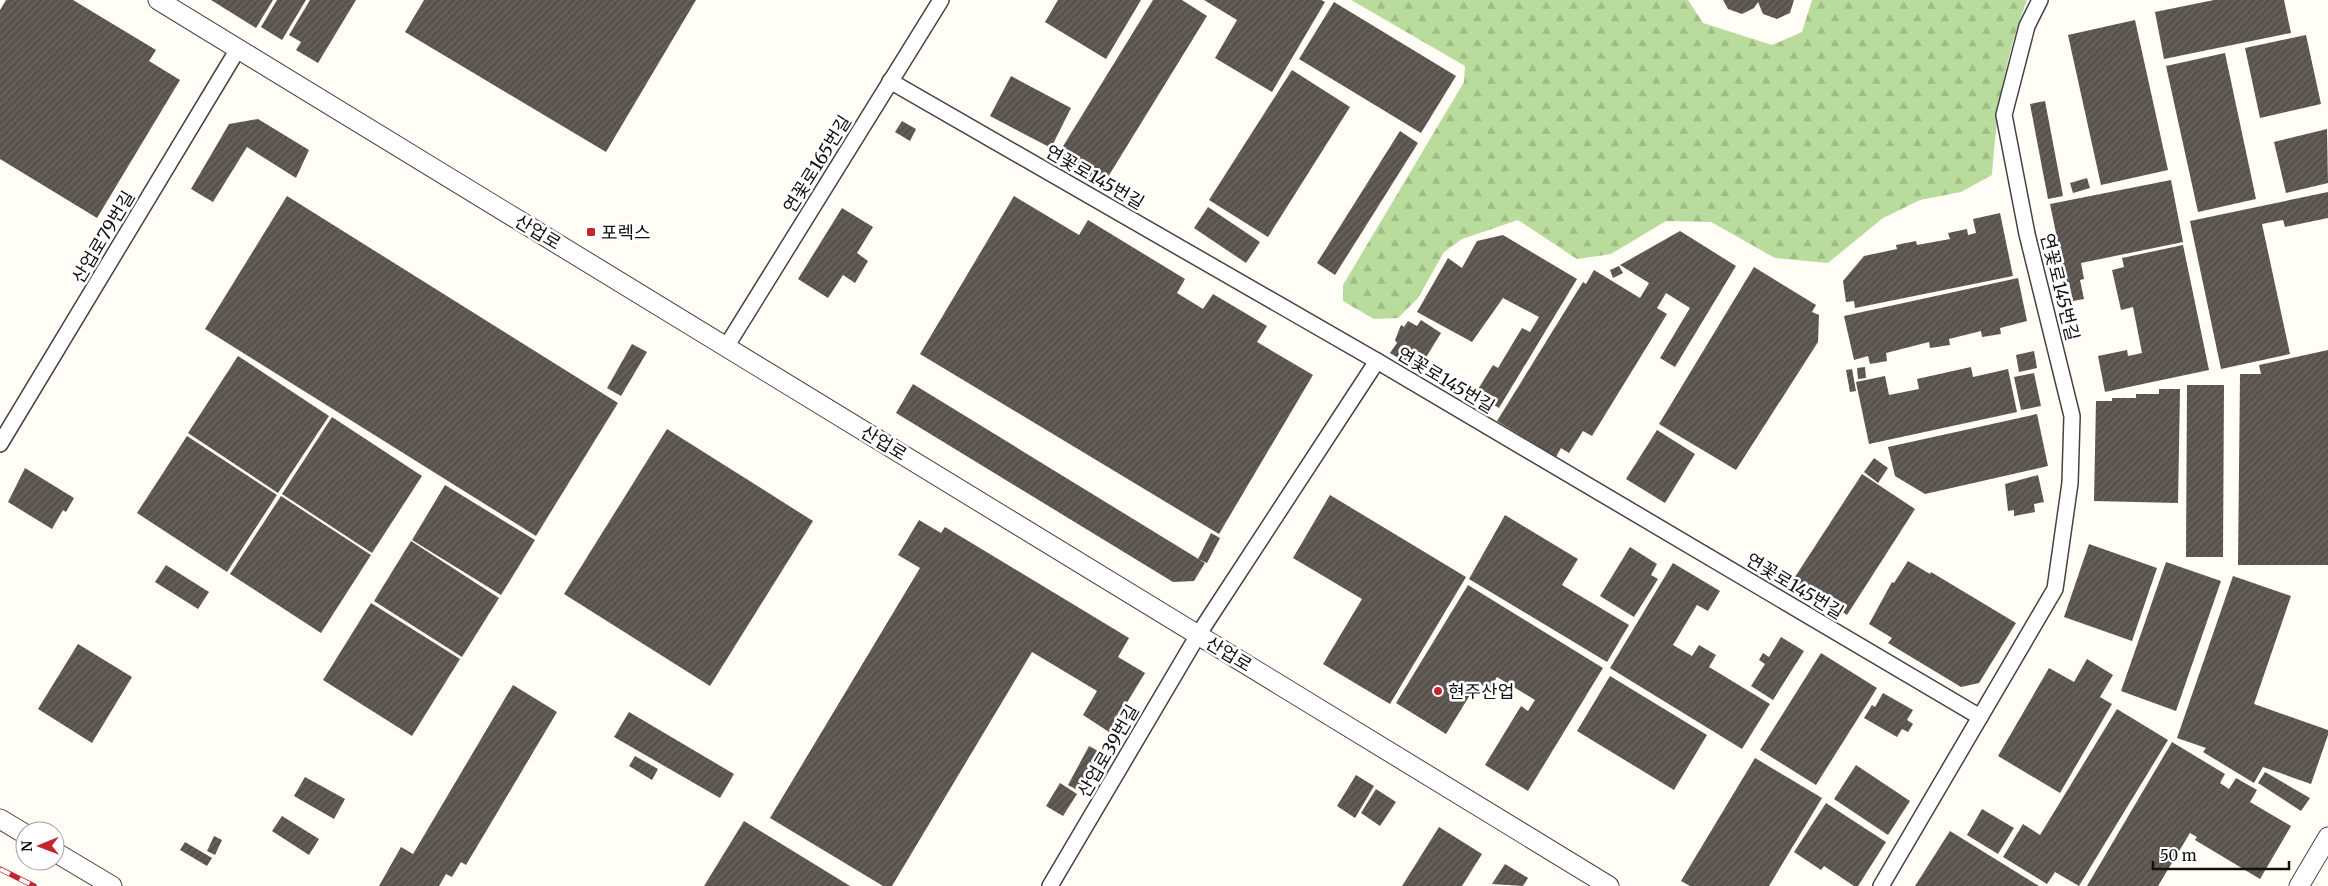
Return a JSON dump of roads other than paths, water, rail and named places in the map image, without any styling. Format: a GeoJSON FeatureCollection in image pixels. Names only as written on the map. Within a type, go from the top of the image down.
{"type":"FeatureCollection","features":[{"type":"Feature","properties":{"kind":"street","name":"산업로"},"geometry":{"type":"LineString","coordinates":[[158,0],[1609,886]]}},
{"type":"Feature","properties":{"kind":"street","name":"연꽃로165번길"},"geometry":{"type":"LineString","coordinates":[[726,347],[941,0]]}},
{"type":"Feature","properties":{"kind":"street","name":"연꽃로145번길"},"geometry":{"type":"LineString","coordinates":[[1880,886],[2054,589],[2070,483],[2072,416],[2027,234],[2004,114],[2027,26],[2040,0]]}},
{"type":"Feature","properties":{"kind":"street","name":"산업로79번길"},"geometry":{"type":"LineString","coordinates":[[0,444],[238,49]]}},
{"type":"Feature","properties":{"kind":"street","name":"연꽃로145번길"},"geometry":{"type":"LineString","coordinates":[[890,81],[1378,361],[1980,717]]}},
{"type":"Feature","properties":{"kind":"street","name":"산업로39번길"},"geometry":{"type":"LineString","coordinates":[[1050,886],[1198,635],[1378,361]]}},
{"type":"Feature","properties":{"kind":"street"},"geometry":{"type":"LineString","coordinates":[[0,819],[15,828]]}},
{"type":"Feature","properties":{"kind":"street"},"geometry":{"type":"LineString","coordinates":[[2299,886],[2328,836]]}},
{"type":"Feature","properties":{"kind":"street"},"geometry":{"type":"LineString","coordinates":[[65,858],[112,886]]}},
{"type":"Feature","properties":{"kind":"railway"},"geometry":{"type":"LineString","coordinates":[[0,869],[34,886]]}},
{"type":"Feature","properties":{"kind":"place","name":"포렉스"},"geometry":{"type":"Point","coordinates":[591,232]}},
{"type":"Feature","properties":{"kind":"place","name":"현주산업"},"geometry":{"type":"Point","coordinates":[1438,691]}}]}
